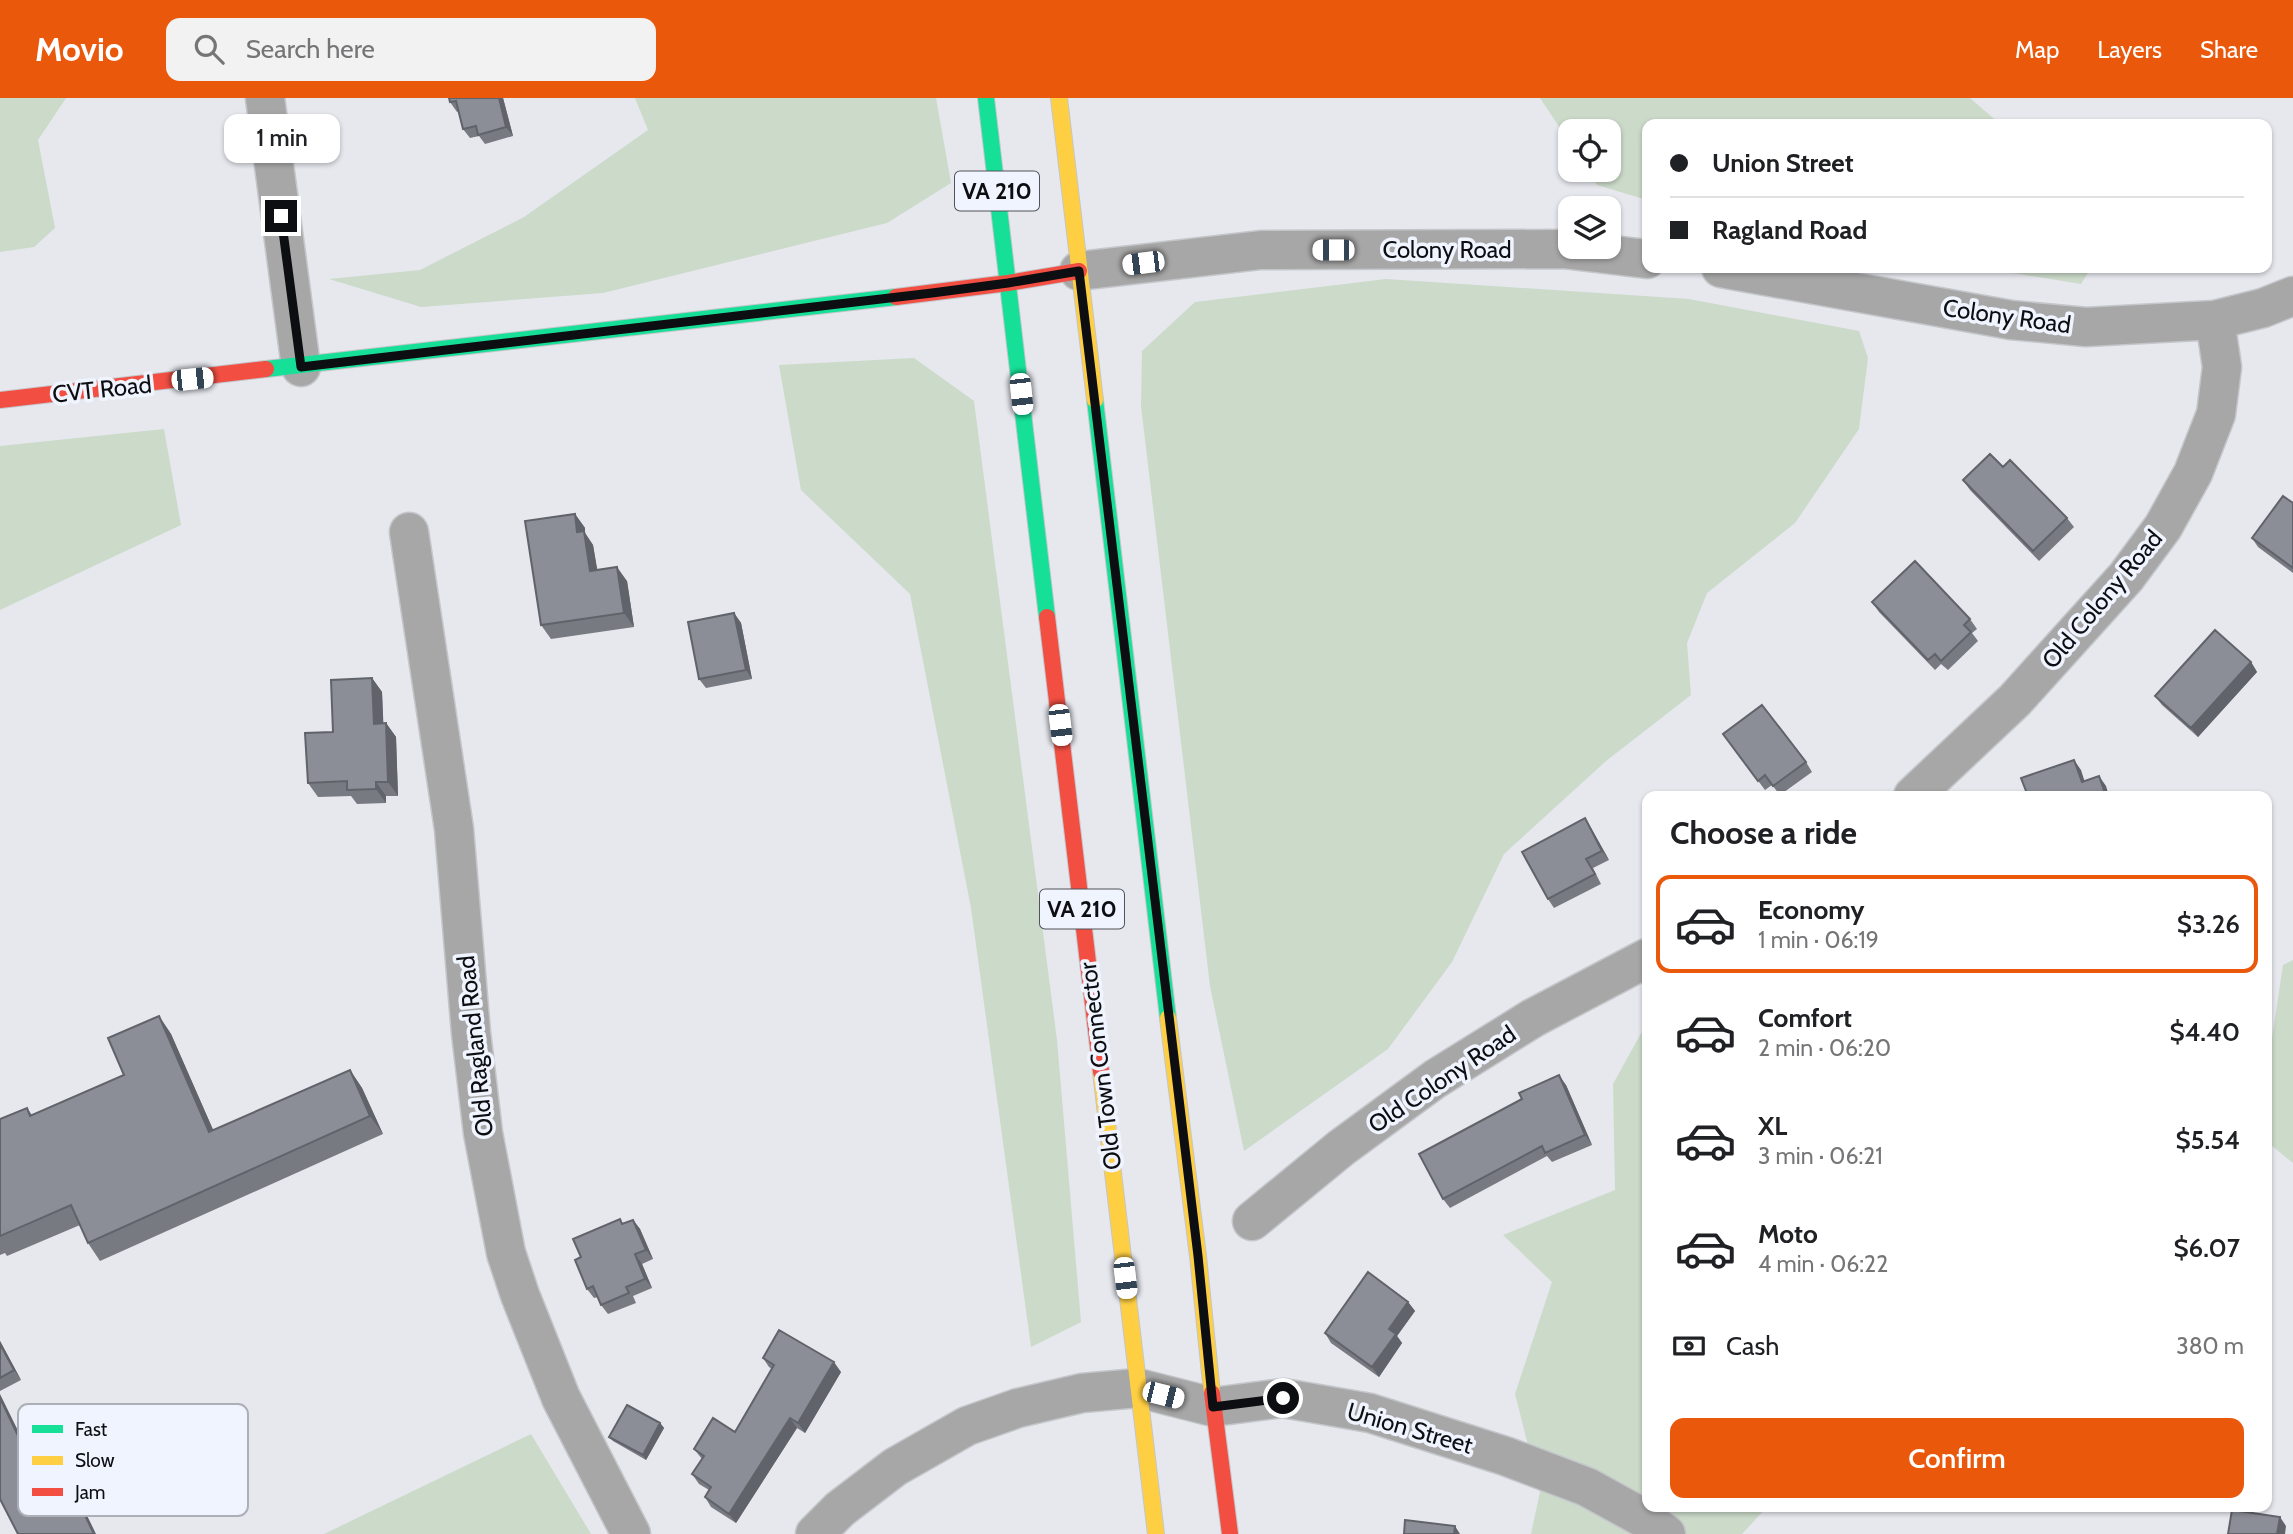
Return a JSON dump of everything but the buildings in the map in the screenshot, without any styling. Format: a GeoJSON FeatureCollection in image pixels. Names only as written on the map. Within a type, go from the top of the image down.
{"type":"FeatureCollection","features":[{"type":"Feature","properties":{"kind":"main road","name":"Old Town Connector"},"geometry":{"type":"LineString","coordinates":[[986,98],[1156,1534]]}},
{"type":"Feature","properties":{"kind":"main road","name":"VA 210"},"geometry":{"type":"LineString","coordinates":[[1059,98],[1230,1534]]}},
{"type":"Feature","properties":{"kind":"main road","name":"CVT Road"},"geometry":{"type":"LineString","coordinates":[[0,400],[1008,283],[1079,271]]}},
{"type":"Feature","properties":{"kind":"street"},"geometry":{"type":"LineString","coordinates":[[265,98],[301,367]]}},
{"type":"Feature","properties":{"kind":"street","name":"Colony Road"},"geometry":{"type":"LineString","coordinates":[[1079,271],[1261,250],[1563,249],[1642,257]]}},
{"type":"Feature","properties":{"kind":"street","name":"Colony Road"},"geometry":{"type":"LineString","coordinates":[[1749,273],[2011,320],[2086,327],[2215,320],[2263,308],[2293,296]]}},
{"type":"Feature","properties":{"kind":"street","name":"Old Colony Road"},"geometry":{"type":"LineString","coordinates":[[1918,791],[2015,700],[2126,577],[2163,527],[2193,472],[2216,414],[2222,367],[2215,320]]}},
{"type":"Feature","properties":{"kind":"street","name":"Old Ragland Road"},"geometry":{"type":"LineString","coordinates":[[409,532],[454,829],[471,1033],[483,1133],[506,1253],[561,1398],[631,1534]]}},
{"type":"Feature","properties":{"kind":"street","name":"Old Colony Road"},"geometry":{"type":"LineString","coordinates":[[1252,1221],[1341,1148],[1435,1079],[1533,1018],[1642,961]]}},
{"type":"Feature","properties":{"kind":"street","name":"Union Street"},"geometry":{"type":"LineString","coordinates":[[814,1534],[840,1509],[895,1467],[967,1426],[1018,1408],[1082,1393],[1139,1388],[1213,1407],[1283,1398],[1370,1413],[1505,1456],[1587,1487],[1665,1534]]}},
{"type":"Feature","properties":{"kind":"green space"},"geometry":{"type":"Polygon","coordinates":[[[0,98],[66,98],[38,140],[55,228],[34,247],[0,252],[0,98]]]}},
{"type":"Feature","properties":{"kind":"green space"},"geometry":{"type":"Polygon","coordinates":[[[635,98],[936,98],[951,183],[887,223],[603,293],[421,307],[329,279],[420,270],[524,217],[648,130],[635,98]]]}},
{"type":"Feature","properties":{"kind":"green space"},"geometry":{"type":"Polygon","coordinates":[[[1540,98],[1970,98],[1994,119],[1642,119],[1642,198],[1597,185],[1595,182],[1621,182],[1621,119],[1558,119],[1558,125],[1540,98]]]}},
{"type":"Feature","properties":{"kind":"green space"},"geometry":{"type":"Polygon","coordinates":[[[2013,273],[2088,273],[2081,284],[2013,273]]]}},
{"type":"Feature","properties":{"kind":"green space"},"geometry":{"type":"Polygon","coordinates":[[[1386,279],[1689,299],[1859,331],[1868,358],[1859,429],[1795,523],[1707,593],[1687,643],[1691,695],[1606,761],[1504,854],[1452,962],[1388,1049],[1244,1151],[1210,986],[1141,406],[1142,351],[1195,302],[1386,279]]]}},
{"type":"Feature","properties":{"kind":"green space"},"geometry":{"type":"Polygon","coordinates":[[[914,358],[974,401],[1057,1040],[1081,1322],[1031,1347],[971,908],[910,594],[801,490],[779,365],[914,358]]]}},
{"type":"Feature","properties":{"kind":"green space"},"geometry":{"type":"Polygon","coordinates":[[[164,429],[181,525],[0,610],[0,446],[164,429]]]}},
{"type":"Feature","properties":{"kind":"green space"},"geometry":{"type":"Polygon","coordinates":[[[2293,960],[2293,1163],[2272,1146],[2272,1038],[2283,965],[2293,960]]]}},
{"type":"Feature","properties":{"kind":"green space"},"geometry":{"type":"Polygon","coordinates":[[[1642,1031],[1642,1512],[1762,1512],[1742,1534],[1531,1534],[1540,1492],[1515,1394],[1552,1282],[1503,1235],[1615,1190],[1613,1084],[1642,1031]]]}},
{"type":"Feature","properties":{"kind":"green space"},"geometry":{"type":"Polygon","coordinates":[[[531,1434],[591,1534],[324,1534],[531,1434]]]}},
{"type":"Feature","properties":{"kind":"traffic: fast"},"geometry":{"type":"LineString","coordinates":[[986,98],[1047,617]]}},
{"type":"Feature","properties":{"kind":"traffic: fast"},"geometry":{"type":"LineString","coordinates":[[266,369],[896,297]]}},
{"type":"Feature","properties":{"kind":"traffic: fast"},"geometry":{"type":"LineString","coordinates":[[1095,400],[1168,1018]]}},
{"type":"Feature","properties":{"kind":"traffic: slow"},"geometry":{"type":"LineString","coordinates":[[1059,98],[1095,400]]}},
{"type":"Feature","properties":{"kind":"traffic: slow"},"geometry":{"type":"LineString","coordinates":[[1168,1018],[1212,1393]]}},
{"type":"Feature","properties":{"kind":"traffic: slow"},"geometry":{"type":"LineString","coordinates":[[1101,1072],[1156,1534]]}},
{"type":"Feature","properties":{"kind":"traffic: jam"},"geometry":{"type":"LineString","coordinates":[[896,297],[1079,271]]}},
{"type":"Feature","properties":{"kind":"traffic: jam"},"geometry":{"type":"LineString","coordinates":[[0,400],[266,369]]}},
{"type":"Feature","properties":{"kind":"traffic: jam"},"geometry":{"type":"LineString","coordinates":[[1047,617],[1101,1072]]}},
{"type":"Feature","properties":{"kind":"traffic: jam"},"geometry":{"type":"LineString","coordinates":[[1212,1393],[1230,1534]]}},
{"type":"Feature","properties":{"kind":"route"},"geometry":{"type":"LineString","coordinates":[[281,216],[301,367],[932,293],[1079,271],[1198,1256],[1213,1407],[1283,1398]]}}]}
